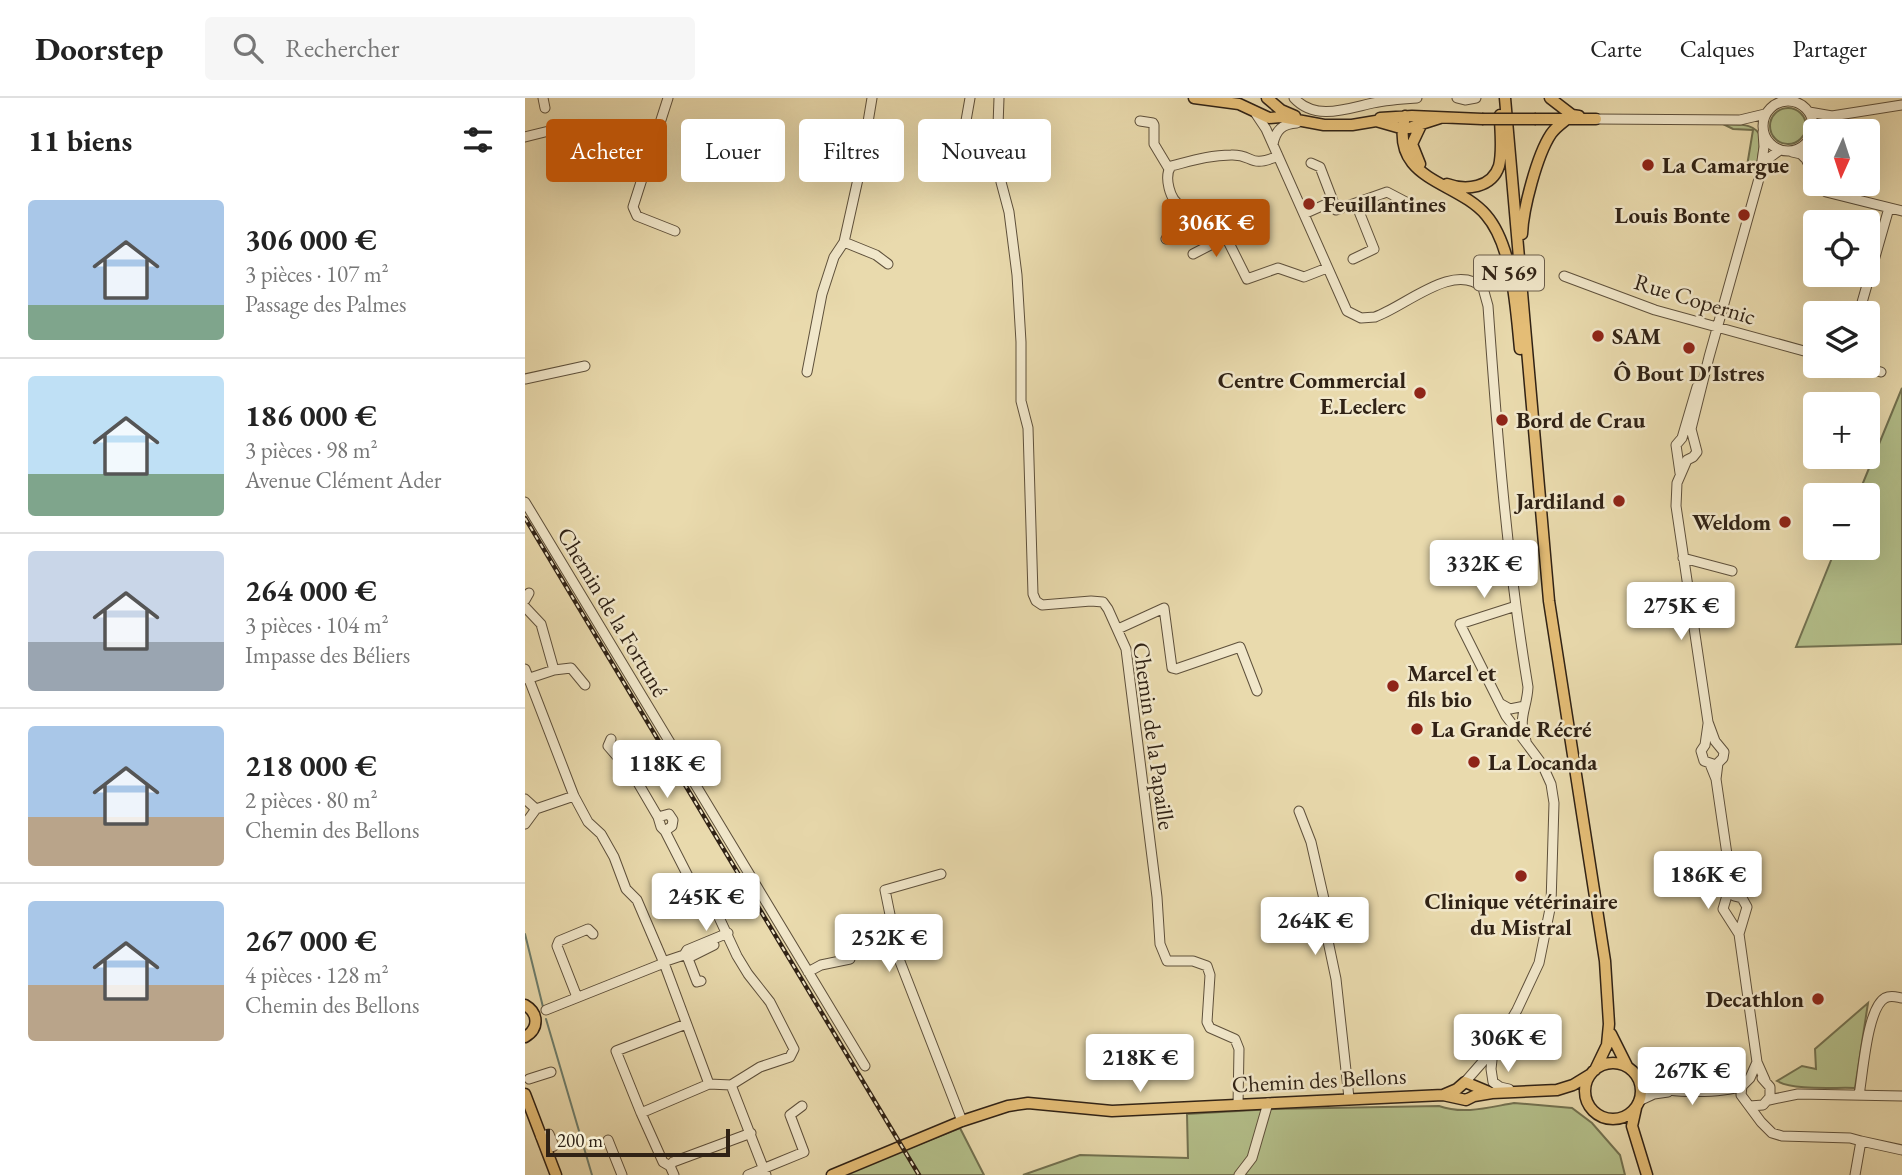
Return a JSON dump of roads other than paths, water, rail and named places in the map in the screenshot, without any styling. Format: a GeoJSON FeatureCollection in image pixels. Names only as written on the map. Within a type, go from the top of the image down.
{"type":"FeatureCollection","features":[{"type":"Feature","properties":{"kind":"main road"},"geometry":{"type":"LineString","coordinates":[[1194,98],[1274,107],[1297,116],[1319,120],[1353,121],[1405,116],[1596,119]]}},
{"type":"Feature","properties":{"kind":"main road"},"geometry":{"type":"LineString","coordinates":[[1237,98],[1250,105]]}},
{"type":"Feature","properties":{"kind":"main road"},"geometry":{"type":"LineString","coordinates":[[1405,116],[1420,164],[1444,183],[1469,188],[1487,183],[1499,168],[1499,98]]}},
{"type":"Feature","properties":{"kind":"main road","name":"N 569"},"geometry":{"type":"LineString","coordinates":[[1505,98],[1549,601],[1602,938],[1609,1024],[1613,1041],[1627,1066]]}},
{"type":"Feature","properties":{"kind":"main road"},"geometry":{"type":"LineString","coordinates":[[1550,99],[1571,115],[1596,119]]}},
{"type":"Feature","properties":{"kind":"main road"},"geometry":{"type":"LineString","coordinates":[[1550,99],[1554,114],[1551,120]]}},
{"type":"Feature","properties":{"kind":"main road"},"geometry":{"type":"LineString","coordinates":[[1274,107],[1305,122],[1340,125],[1376,121],[1408,131],[1440,118]]}},
{"type":"Feature","properties":{"kind":"main road","name":"N 569"},"geometry":{"type":"LineString","coordinates":[[1522,289],[1523,221],[1539,159],[1552,133],[1567,119]]}},
{"type":"Feature","properties":{"kind":"main road","name":"N 569"},"geometry":{"type":"LineString","coordinates":[[1408,131],[1401,139],[1420,171],[1437,185],[1465,197],[1486,215],[1503,245],[1517,326],[1528,436],[1538,474]]}},
{"type":"Feature","properties":{"kind":"main road"},"geometry":{"type":"LineString","coordinates":[[525,1037],[534,1030],[536,1024],[536,1018],[527,1006]]}},
{"type":"Feature","properties":{"kind":"main road","name":"N 569"},"geometry":{"type":"LineString","coordinates":[[1593,1072],[1607,1048],[1609,1024]]}},
{"type":"Feature","properties":{"kind":"main road"},"geometry":{"type":"LineString","coordinates":[[1640,1153],[1627,1130],[1610,1118],[1596,1113],[1587,1101],[1586,1084],[1600,1066],[1614,1063],[1627,1066],[1637,1076],[1641,1089],[1632,1126],[1647,1175]]}},
{"type":"Feature","properties":{"kind":"main road","name":"Chemin des Bellons"},"geometry":{"type":"LineString","coordinates":[[1557,1090],[1573,1085],[1593,1072]]}},
{"type":"Feature","properties":{"kind":"main road","name":"Chemin des Bellons"},"geometry":{"type":"LineString","coordinates":[[832,1175],[962,1121],[1008,1106],[1028,1103],[1112,1111],[1443,1095],[1467,1089],[1492,1093],[1557,1090],[1576,1092],[1587,1101]]}},
{"type":"Feature","properties":{"kind":"main road"},"geometry":{"type":"LineString","coordinates":[[525,1094],[556,1175]]}},
{"type":"Feature","properties":{"kind":"main road"},"geometry":{"type":"LineString","coordinates":[[1610,1118],[1626,1116],[1638,1103]]}},
{"type":"Feature","properties":{"kind":"street"},"geometry":{"type":"LineString","coordinates":[[668,98],[633,208],[637,216],[675,231]]}},
{"type":"Feature","properties":{"kind":"street"},"geometry":{"type":"LineString","coordinates":[[807,372],[823,294],[834,257],[844,242],[872,98]]}},
{"type":"Feature","properties":{"kind":"street"},"geometry":{"type":"LineString","coordinates":[[966,119],[970,98]]}},
{"type":"Feature","properties":{"kind":"street","name":"Chemin de la Papaille"},"geometry":{"type":"LineString","coordinates":[[999,98],[996,154],[1009,212],[1017,275],[1021,401],[1028,428],[1033,594],[1036,601],[1042,605],[1091,601],[1103,603],[1118,629],[1126,649],[1157,897],[1160,944],[1167,961],[1193,961],[1207,967],[1210,975],[1207,1022],[1210,1028],[1235,1039],[1239,1049],[1238,1105]]}},
{"type":"Feature","properties":{"kind":"street"},"geometry":{"type":"LineString","coordinates":[[1294,98],[1303,107],[1332,112],[1417,98]]}},
{"type":"Feature","properties":{"kind":"street"},"geometry":{"type":"LineString","coordinates":[[1457,98],[1476,98]]}},
{"type":"Feature","properties":{"kind":"street"},"geometry":{"type":"LineString","coordinates":[[1596,119],[1740,120],[1765,114],[1778,100],[1793,100],[1809,112],[1825,116],[1902,105]]}},
{"type":"Feature","properties":{"kind":"street"},"geometry":{"type":"LineString","coordinates":[[1250,105],[1273,144],[1347,311],[1361,318],[1383,314],[1455,278],[1472,280],[1483,288],[1488,306],[1496,421],[1528,687],[1520,719],[1526,741]]}},
{"type":"Feature","properties":{"kind":"street"},"geometry":{"type":"LineString","coordinates":[[1273,144],[1274,107]]}},
{"type":"Feature","properties":{"kind":"street"},"geometry":{"type":"LineString","coordinates":[[1809,112],[1812,119]]}},
{"type":"Feature","properties":{"kind":"street"},"geometry":{"type":"LineString","coordinates":[[1714,763],[1723,758],[1724,751],[1716,743],[1708,722],[1676,498],[1680,475],[1687,460],[1697,452],[1691,429],[1760,175],[1765,114]]}},
{"type":"Feature","properties":{"kind":"street"},"geometry":{"type":"LineString","coordinates":[[1835,119],[1839,115]]}},
{"type":"Feature","properties":{"kind":"street"},"geometry":{"type":"LineString","coordinates":[[1740,120],[1763,129],[1767,140],[1803,156]]}},
{"type":"Feature","properties":{"kind":"street"},"geometry":{"type":"LineString","coordinates":[[1140,121],[1153,122],[1154,144],[1169,169]]}},
{"type":"Feature","properties":{"kind":"street"},"geometry":{"type":"LineString","coordinates":[[1273,144],[1276,132],[1283,125],[1305,122]]}},
{"type":"Feature","properties":{"kind":"street"},"geometry":{"type":"LineString","coordinates":[[525,137],[546,132]]}},
{"type":"Feature","properties":{"kind":"street"},"geometry":{"type":"LineString","coordinates":[[1760,175],[1769,158],[1803,144]]}},
{"type":"Feature","properties":{"kind":"street"},"geometry":{"type":"LineString","coordinates":[[1278,156],[1258,163],[1235,154],[1203,158],[1171,166],[1167,179],[1176,202],[1188,207],[1211,207],[1247,279],[1278,268],[1304,276],[1327,268]]}},
{"type":"Feature","properties":{"kind":"street"},"geometry":{"type":"LineString","coordinates":[[1311,163],[1320,167],[1336,209],[1387,192],[1408,203]]}},
{"type":"Feature","properties":{"kind":"street"},"geometry":{"type":"LineString","coordinates":[[1842,196],[1902,211]]}},
{"type":"Feature","properties":{"kind":"street"},"geometry":{"type":"LineString","coordinates":[[1304,214],[1333,201]]}},
{"type":"Feature","properties":{"kind":"street"},"geometry":{"type":"LineString","coordinates":[[1353,259],[1374,248],[1356,204]]}},
{"type":"Feature","properties":{"kind":"street"},"geometry":{"type":"LineString","coordinates":[[1166,239],[1232,205]]}},
{"type":"Feature","properties":{"kind":"street"},"geometry":{"type":"LineString","coordinates":[[1862,301],[1889,208]]}},
{"type":"Feature","properties":{"kind":"street"},"geometry":{"type":"LineString","coordinates":[[1193,254],[1226,237]]}},
{"type":"Feature","properties":{"kind":"street"},"geometry":{"type":"LineString","coordinates":[[844,242],[876,255],[888,264]]}},
{"type":"Feature","properties":{"kind":"street","name":"Rue Copernic"},"geometry":{"type":"LineString","coordinates":[[1565,276],[1655,310],[1803,352]]}},
{"type":"Feature","properties":{"kind":"street"},"geometry":{"type":"LineString","coordinates":[[525,379],[585,366]]}},
{"type":"Feature","properties":{"kind":"street"},"geometry":{"type":"LineString","coordinates":[[1680,475],[1676,445],[1682,438],[1698,382],[1704,376]]}},
{"type":"Feature","properties":{"kind":"street"},"geometry":{"type":"LineString","coordinates":[[1682,438],[1693,440]]}},
{"type":"Feature","properties":{"kind":"street"},"geometry":{"type":"LineString","coordinates":[[1677,455],[1687,460]]}},
{"type":"Feature","properties":{"kind":"street","name":"Chemin de la Fortuné"},"geometry":{"type":"LineString","coordinates":[[525,502],[865,1066]]}},
{"type":"Feature","properties":{"kind":"street"},"geometry":{"type":"LineString","coordinates":[[1683,558],[1732,570]]}},
{"type":"Feature","properties":{"kind":"street"},"geometry":{"type":"LineString","coordinates":[[1467,1089],[1494,1049],[1532,982],[1543,948],[1551,904],[1553,791],[1542,764],[1506,716],[1460,624],[1517,606]]}},
{"type":"Feature","properties":{"kind":"street"},"geometry":{"type":"LineString","coordinates":[[525,607],[541,624],[554,670]]}},
{"type":"Feature","properties":{"kind":"street"},"geometry":{"type":"LineString","coordinates":[[1118,629],[1164,608],[1172,668],[1176,670],[1240,647],[1257,691]]}},
{"type":"Feature","properties":{"kind":"street"},"geometry":{"type":"LineString","coordinates":[[525,668],[574,796],[588,822],[601,834],[614,857],[626,889],[637,900],[709,1084]]}},
{"type":"Feature","properties":{"kind":"street"},"geometry":{"type":"LineString","coordinates":[[527,679],[554,670],[571,668],[585,685]]}},
{"type":"Feature","properties":{"kind":"street"},"geometry":{"type":"LineString","coordinates":[[1501,704],[1510,709],[1525,706]]}},
{"type":"Feature","properties":{"kind":"street"},"geometry":{"type":"LineString","coordinates":[[1708,722],[1705,745],[1701,751],[1702,758],[1714,763]]}},
{"type":"Feature","properties":{"kind":"street"},"geometry":{"type":"LineString","coordinates":[[611,739],[608,746],[634,776],[658,817],[669,814],[673,820],[672,826],[665,831],[690,880],[716,911],[748,974],[770,1002],[794,1049],[790,1056],[760,1068],[731,1085],[709,1084],[641,1113]]}},
{"type":"Feature","properties":{"kind":"street"},"geometry":{"type":"LineString","coordinates":[[1705,745],[1716,743]]}},
{"type":"Feature","properties":{"kind":"street"},"geometry":{"type":"LineString","coordinates":[[1714,763],[1733,897],[1723,909],[1739,934],[1757,1062],[1771,1090],[1765,1115],[1766,1126]]}},
{"type":"Feature","properties":{"kind":"street"},"geometry":{"type":"LineString","coordinates":[[525,824],[536,809],[574,796]]}},
{"type":"Feature","properties":{"kind":"street"},"geometry":{"type":"LineString","coordinates":[[525,799],[536,809]]}},
{"type":"Feature","properties":{"kind":"street"},"geometry":{"type":"LineString","coordinates":[[1299,811],[1311,842],[1324,899],[1349,1098]]}},
{"type":"Feature","properties":{"kind":"street"},"geometry":{"type":"LineString","coordinates":[[941,874],[885,890],[899,960],[962,1121]]}},
{"type":"Feature","properties":{"kind":"street"},"geometry":{"type":"LineString","coordinates":[[1733,897],[1746,903],[1747,911],[1739,934]]}},
{"type":"Feature","properties":{"kind":"street"},"geometry":{"type":"LineString","coordinates":[[1730,919],[1744,916]]}},
{"type":"Feature","properties":{"kind":"street"},"geometry":{"type":"LineString","coordinates":[[577,997],[557,946],[559,941],[588,929],[593,934]]}},
{"type":"Feature","properties":{"kind":"street"},"geometry":{"type":"LineString","coordinates":[[701,981],[697,982],[685,956],[687,950],[728,935]]}},
{"type":"Feature","properties":{"kind":"street"},"geometry":{"type":"LineString","coordinates":[[536,1024],[546,1010],[685,956]]}},
{"type":"Feature","properties":{"kind":"street"},"geometry":{"type":"LineString","coordinates":[[808,972],[821,965],[850,959]]}},
{"type":"Feature","properties":{"kind":"street"},"geometry":{"type":"LineString","coordinates":[[1859,1095],[1875,1009],[1883,999],[1891,996],[1902,998]]}},
{"type":"Feature","properties":{"kind":"street"},"geometry":{"type":"LineString","coordinates":[[527,1006],[546,1010]]}},
{"type":"Feature","properties":{"kind":"street"},"geometry":{"type":"LineString","coordinates":[[671,1172],[663,1162],[616,1051],[686,1024]]}},
{"type":"Feature","properties":{"kind":"street"},"geometry":{"type":"LineString","coordinates":[[1494,1049],[1491,1069],[1493,1082],[1500,1087],[1528,1091]]}},
{"type":"Feature","properties":{"kind":"street"},"geometry":{"type":"LineString","coordinates":[[1637,1076],[1652,1086],[1721,1090],[1742,1086],[1750,1078],[1757,1062]]}},
{"type":"Feature","properties":{"kind":"street"},"geometry":{"type":"LineString","coordinates":[[526,1080],[551,1072]]}},
{"type":"Feature","properties":{"kind":"street"},"geometry":{"type":"LineString","coordinates":[[1750,1078],[1758,1077],[1778,1088],[1798,1094]]}},
{"type":"Feature","properties":{"kind":"street"},"geometry":{"type":"LineString","coordinates":[[731,1085],[765,1172]]}},
{"type":"Feature","properties":{"kind":"street"},"geometry":{"type":"LineString","coordinates":[[1742,1086],[1747,1103],[1772,1133],[1782,1136],[1847,1138],[1902,1150]]}},
{"type":"Feature","properties":{"kind":"street"},"geometry":{"type":"LineString","coordinates":[[1638,1103],[1654,1094],[1670,1092],[1714,1093],[1759,1107],[1780,1096],[1798,1094],[1902,1096]]}},
{"type":"Feature","properties":{"kind":"street"},"geometry":{"type":"LineString","coordinates":[[1239,1175],[1252,1158],[1268,1103]]}},
{"type":"Feature","properties":{"kind":"street"},"geometry":{"type":"LineString","coordinates":[[748,1175],[765,1172],[804,1152],[790,1115],[802,1106]]}},
{"type":"Feature","properties":{"kind":"street"},"geometry":{"type":"LineString","coordinates":[[671,1172],[673,1162],[751,1133]]}},
{"type":"Feature","properties":{"kind":"street"},"geometry":{"type":"LineString","coordinates":[[608,1140],[622,1175]]}},
{"type":"Feature","properties":{"kind":"street"},"geometry":{"type":"LineString","coordinates":[[1855,1175],[1861,1141]]}},
{"type":"Feature","properties":{"kind":"waterway"},"geometry":{"type":"LineString","coordinates":[[525,934],[543,1007]]}},
{"type":"Feature","properties":{"kind":"waterway"},"geometry":{"type":"LineString","coordinates":[[546,1019],[592,1175]]}},
{"type":"Feature","properties":{"kind":"railway"},"geometry":{"type":"LineString","coordinates":[[525,518],[919,1175]]}},
{"type":"Feature","properties":{"kind":"place","name":"La Camargue"},"geometry":{"type":"Point","coordinates":[1648,165]}},
{"type":"Feature","properties":{"kind":"place","name":"Feuillantines"},"geometry":{"type":"Point","coordinates":[1309,204]}},
{"type":"Feature","properties":{"kind":"place","name":"Louis Bonte"},"geometry":{"type":"Point","coordinates":[1744,215]}},
{"type":"Feature","properties":{"kind":"place","name":"SAM"},"geometry":{"type":"Point","coordinates":[1598,336]}},
{"type":"Feature","properties":{"kind":"place","name":"Ô Bout D'Istres"},"geometry":{"type":"Point","coordinates":[1689,348]}},
{"type":"Feature","properties":{"kind":"place","name":"Centre Commercial E.Leclerc"},"geometry":{"type":"Point","coordinates":[1420,393]}},
{"type":"Feature","properties":{"kind":"place","name":"Bord de Crau"},"geometry":{"type":"Point","coordinates":[1502,420]}},
{"type":"Feature","properties":{"kind":"place","name":"Jardiland"},"geometry":{"type":"Point","coordinates":[1619,501]}},
{"type":"Feature","properties":{"kind":"place","name":"Weldom"},"geometry":{"type":"Point","coordinates":[1785,522]}},
{"type":"Feature","properties":{"kind":"place","name":"Marcel et fils bio"},"geometry":{"type":"Point","coordinates":[1393,686]}},
{"type":"Feature","properties":{"kind":"place","name":"La Grande Récré"},"geometry":{"type":"Point","coordinates":[1417,729]}},
{"type":"Feature","properties":{"kind":"place","name":"La Locanda"},"geometry":{"type":"Point","coordinates":[1474,762]}},
{"type":"Feature","properties":{"kind":"place","name":"Clinique vétérinaire du Mistral"},"geometry":{"type":"Point","coordinates":[1521,876]}},
{"type":"Feature","properties":{"kind":"place","name":"Decathlon"},"geometry":{"type":"Point","coordinates":[1818,999]}}]}
